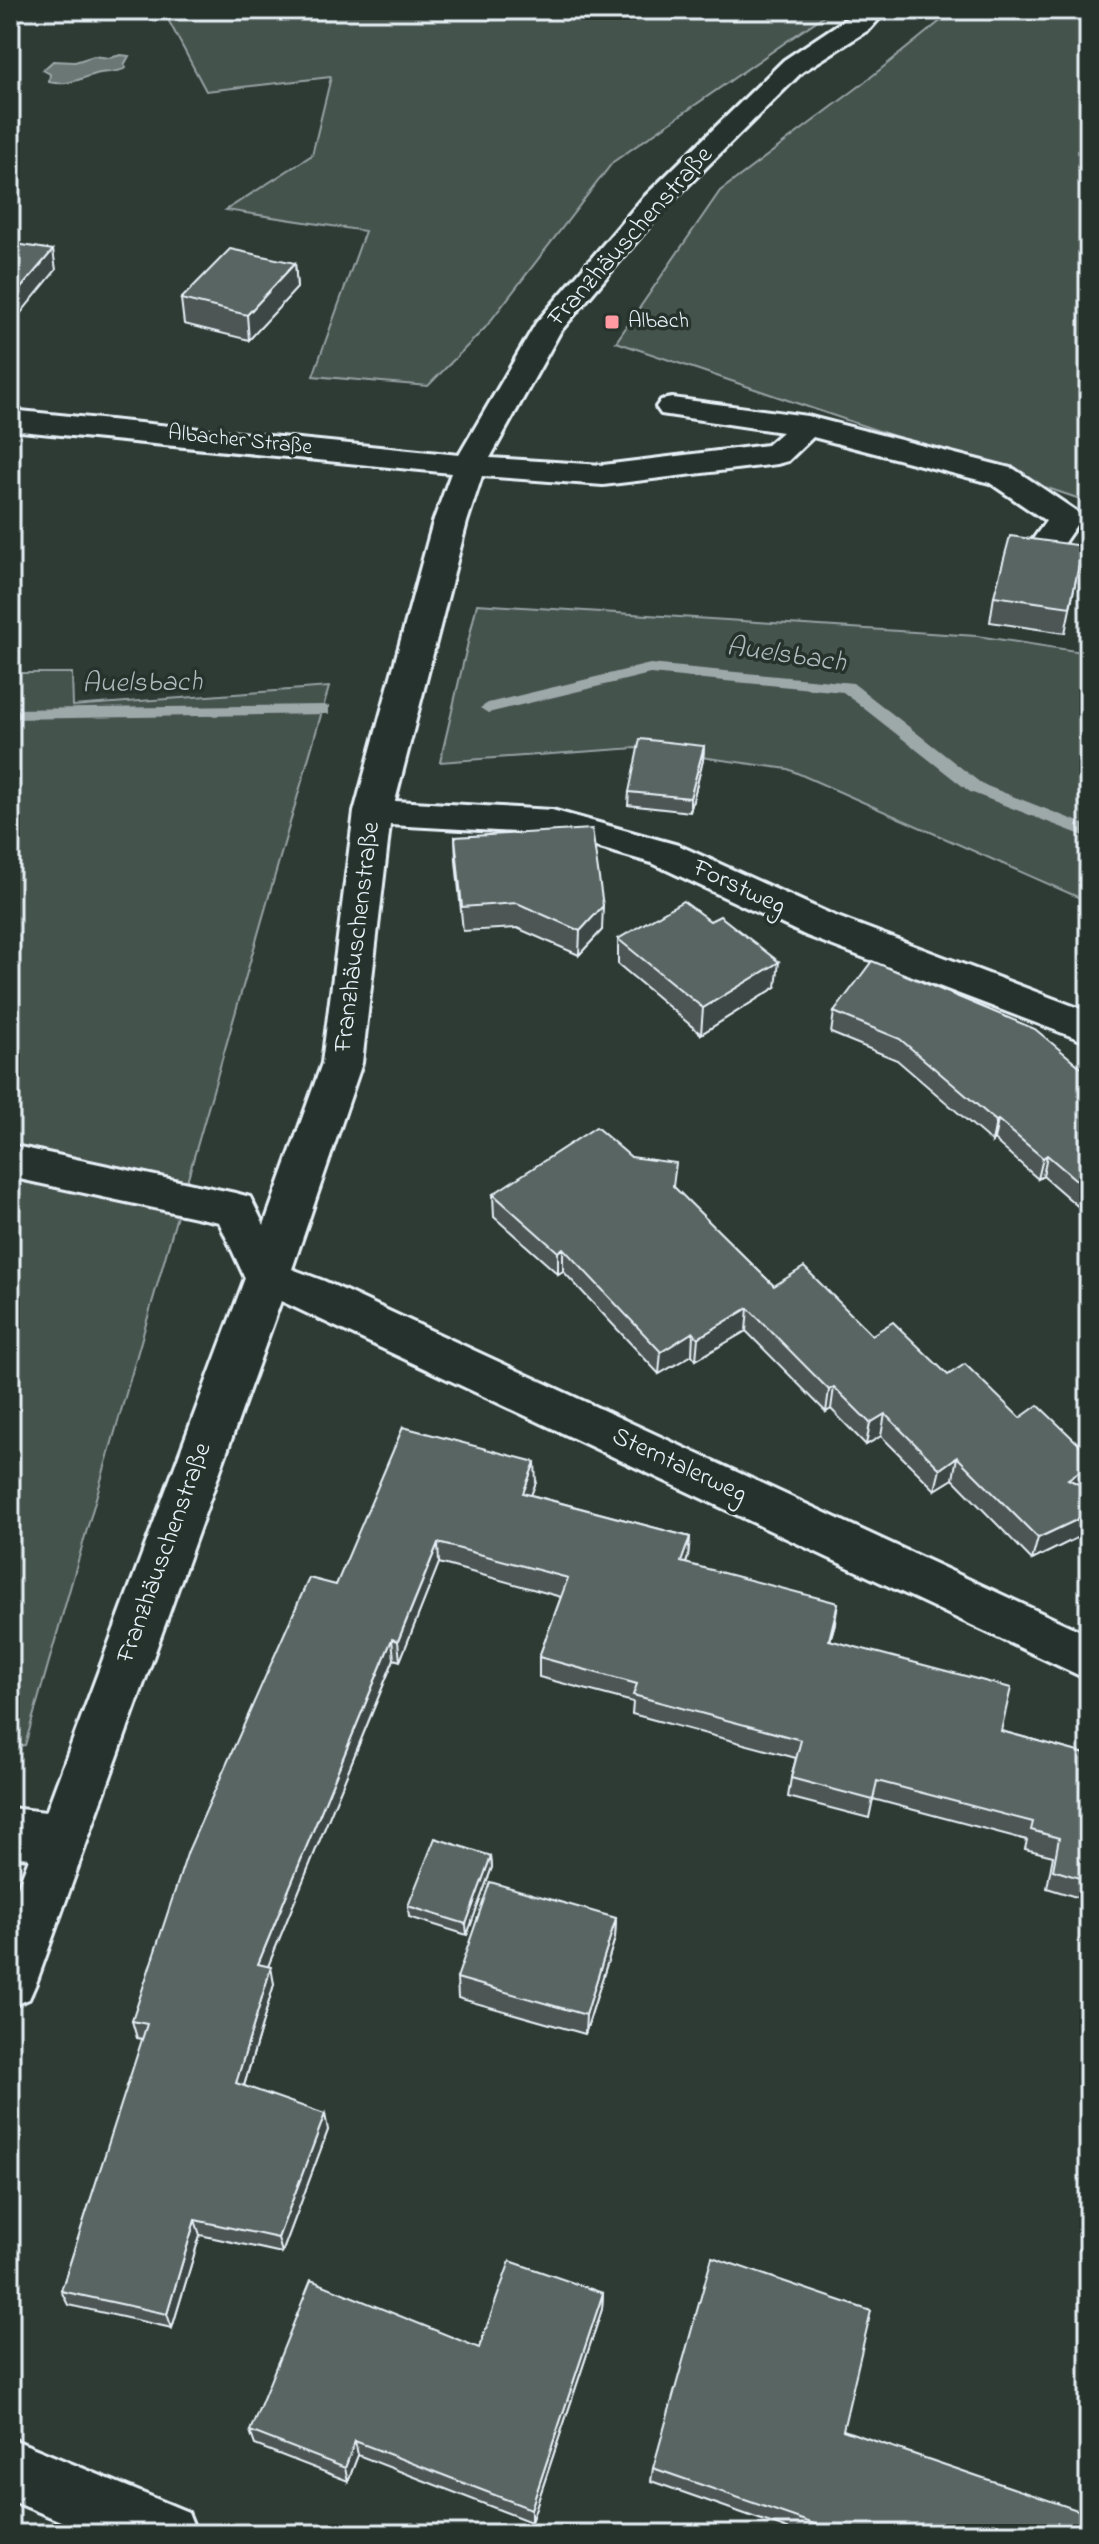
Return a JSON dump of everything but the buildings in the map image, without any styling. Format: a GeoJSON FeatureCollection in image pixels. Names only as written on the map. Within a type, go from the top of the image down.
{"type":"FeatureCollection","features":[{"type":"Feature","properties":{"kind":"street","name":"Franzhäuschenstraße"},"geometry":{"type":"LineString","coordinates":[[10,1981],[267,1278],[342,1063],[373,812],[450,522],[470,464],[547,329],[652,205],[793,66],[861,23],[874,10]]}},
{"type":"Feature","properties":{"kind":"street"},"geometry":{"type":"LineString","coordinates":[[672,407],[807,426],[1002,476],[1064,518],[1045,546]]}},
{"type":"Feature","properties":{"kind":"street","name":"Albacher Straße"},"geometry":{"type":"LineString","coordinates":[[10,420],[603,475],[777,454],[807,426]]}},
{"type":"Feature","properties":{"kind":"street","name":"Forstweg"},"geometry":{"type":"LineString","coordinates":[[373,812],[552,822],[665,854],[821,926],[1049,1011],[1089,1029]]}},
{"type":"Feature","properties":{"kind":"street"},"geometry":{"type":"LineString","coordinates":[[10,1161],[235,1209],[267,1278]]}},
{"type":"Feature","properties":{"kind":"street","name":"Sterntalerweg"},"geometry":{"type":"LineString","coordinates":[[267,1278],[308,1293],[1089,1658]]}},
{"type":"Feature","properties":{"kind":"street"},"geometry":{"type":"LineString","coordinates":[[10,1832],[61,1837]]}},
{"type":"Feature","properties":{"kind":"street"},"geometry":{"type":"LineString","coordinates":[[10,2469],[166,2534]]}},
{"type":"Feature","properties":{"kind":"shaded area"},"geometry":{"type":"Polygon","coordinates":[[[163,10],[832,10],[613,162],[485,328],[428,386],[313,376],[365,231],[226,210],[312,155],[331,77],[206,91],[163,10]]]}},
{"type":"Feature","properties":{"kind":"shaded area"},"geometry":{"type":"Polygon","coordinates":[[[954,10],[1089,10],[1089,502],[616,342],[720,191],[861,85],[954,10]]]}},
{"type":"Feature","properties":{"kind":"shaded area"},"geometry":{"type":"Polygon","coordinates":[[[94,56],[109,58],[129,56],[124,65],[126,68],[69,82],[49,82],[50,74],[43,70],[53,61],[75,62],[94,56]]]}},
{"type":"Feature","properties":{"kind":"shaded area"},"geometry":{"type":"Polygon","coordinates":[[[477,604],[977,636],[1089,653],[1089,902],[788,769],[636,748],[440,762],[477,604]]]}},
{"type":"Feature","properties":{"kind":"shaded area"},"geometry":{"type":"Polygon","coordinates":[[[10,673],[72,673],[73,706],[329,687],[25,1745],[10,1747],[10,673]]]}},
{"type":"Feature","properties":{"kind":"waterway","name":"Auelsbach"},"geometry":{"type":"LineString","coordinates":[[488,708],[650,669],[847,687],[976,788],[1089,832]]}},
{"type":"Feature","properties":{"kind":"waterway","name":"Auelsbach"},"geometry":{"type":"LineString","coordinates":[[10,714],[323,710]]}},
{"type":"Feature","properties":{"kind":"place","name":"Albach"},"geometry":{"type":"Point","coordinates":[612,322]}}]}
